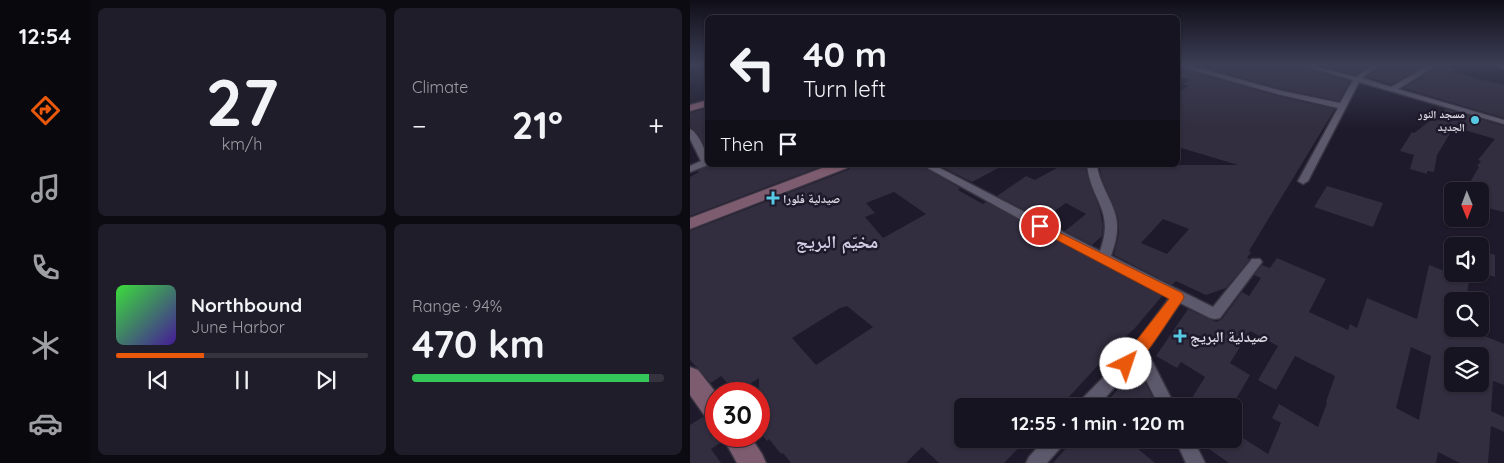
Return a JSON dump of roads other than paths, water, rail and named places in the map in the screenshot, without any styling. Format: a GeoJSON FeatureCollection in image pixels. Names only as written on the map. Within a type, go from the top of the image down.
{"type":"FeatureCollection","features":[{"type":"Feature","properties":{"kind":"street"},"geometry":{"type":"LineString","coordinates":[[1253,86],[1342,106]]}},
{"type":"Feature","properties":{"kind":"street"},"geometry":{"type":"LineString","coordinates":[[1303,181],[1353,86]]}},
{"type":"Feature","properties":{"kind":"street"},"geometry":{"type":"LineString","coordinates":[[1380,86],[1504,122]]}},
{"type":"Feature","properties":{"kind":"street"},"geometry":{"type":"LineString","coordinates":[[1392,89],[1398,86]]}},
{"type":"Feature","properties":{"kind":"street"},"geometry":{"type":"LineString","coordinates":[[690,108],[705,104]]}},
{"type":"Feature","properties":{"kind":"street"},"geometry":{"type":"LineString","coordinates":[[690,131],[705,160]]}},
{"type":"Feature","properties":{"kind":"street"},"geometry":{"type":"LineString","coordinates":[[690,169],[705,162]]}},
{"type":"Feature","properties":{"kind":"street"},"geometry":{"type":"LineString","coordinates":[[690,224],[837,167]]}},
{"type":"Feature","properties":{"kind":"street"},"geometry":{"type":"LineString","coordinates":[[931,167],[1177,297],[1215,314],[1256,262]]}},
{"type":"Feature","properties":{"kind":"street"},"geometry":{"type":"LineString","coordinates":[[1092,167],[1093,174],[1111,218],[1111,237],[1104,258]]}},
{"type":"Feature","properties":{"kind":"street"},"geometry":{"type":"LineString","coordinates":[[1094,398],[1139,350],[1177,297]]}},
{"type":"Feature","properties":{"kind":"street"},"geometry":{"type":"LineString","coordinates":[[1139,350],[1163,398]]}},
{"type":"Feature","properties":{"kind":"street"},"geometry":{"type":"LineString","coordinates":[[690,377],[705,396]]}},
{"type":"Feature","properties":{"kind":"street"},"geometry":{"type":"LineString","coordinates":[[742,447],[753,463]]}},
{"type":"Feature","properties":{"kind":"street"},"geometry":{"type":"LineString","coordinates":[[1035,463],[1049,448]]}},
{"type":"Feature","properties":{"kind":"street"},"geometry":{"type":"LineString","coordinates":[[1188,448],[1196,463]]}},
{"type":"Feature","properties":{"kind":"place","name":"مسجد النور الجديد"},"geometry":{"type":"Point","coordinates":[1475,120]}},
{"type":"Feature","properties":{"kind":"place","name":"صيدلية فلورا"},"geometry":{"type":"Point","coordinates":[773,198]}},
{"type":"Feature","properties":{"kind":"place","name":"صيدلية البريج"},"geometry":{"type":"Point","coordinates":[1180,336]}},
{"type":"Feature","properties":{"kind":"district","name":"مخيّم البريج"},"geometry":{"type":"Point","coordinates":[837,241]}}]}
